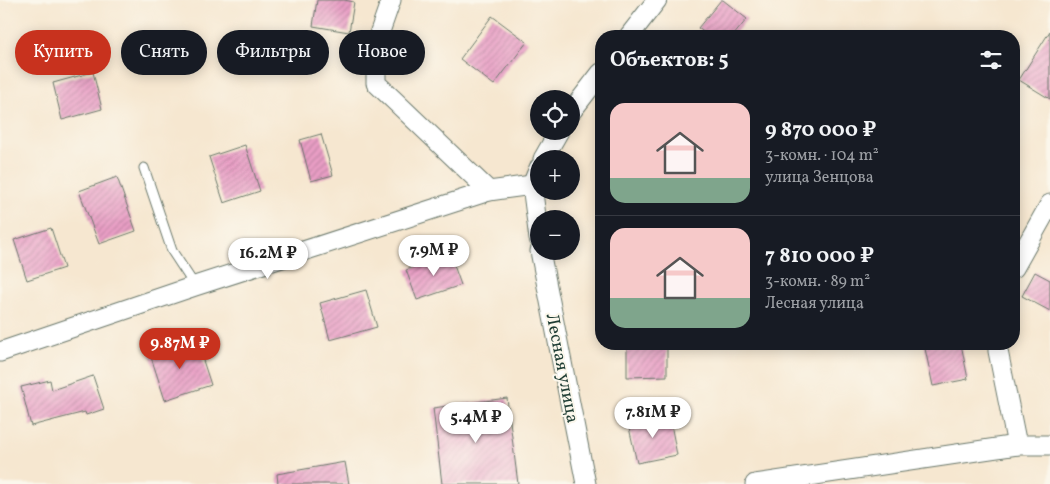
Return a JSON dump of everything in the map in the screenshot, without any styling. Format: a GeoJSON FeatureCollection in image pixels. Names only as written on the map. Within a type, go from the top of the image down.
{"type":"FeatureCollection","features":[{"type":"Feature","properties":{"kind":"street"},"geometry":{"type":"LineString","coordinates":[[391,0],[376,43],[376,83],[489,191]]}},
{"type":"Feature","properties":{"kind":"street"},"geometry":{"type":"LineString","coordinates":[[634,30],[657,0]]}},
{"type":"Feature","properties":{"kind":"street"},"geometry":{"type":"LineString","coordinates":[[580,100],[595,81]]}},
{"type":"Feature","properties":{"kind":"street"},"geometry":{"type":"LineString","coordinates":[[0,352],[195,286],[489,191],[530,185]]}},
{"type":"Feature","properties":{"kind":"street"},"geometry":{"type":"LineString","coordinates":[[1020,257],[1050,204]]}},
{"type":"Feature","properties":{"kind":"street","name":"Лесная улица"},"geometry":{"type":"LineString","coordinates":[[542,260],[586,484]]}},
{"type":"Feature","properties":{"kind":"street"},"geometry":{"type":"LineString","coordinates":[[998,350],[1017,445]]}},
{"type":"Feature","properties":{"kind":"street"},"geometry":{"type":"LineString","coordinates":[[755,484],[1017,445],[1050,445]]}},
{"type":"Feature","properties":{"kind":"lane"},"geometry":{"type":"LineString","coordinates":[[144,168],[172,251],[195,286]]}},
{"type":"Feature","properties":{"kind":"building"},"geometry":{"type":"Polygon","coordinates":[[[317,0],[354,2],[349,30],[313,26],[317,0]]]}},
{"type":"Feature","properties":{"kind":"building"},"geometry":{"type":"Polygon","coordinates":[[[721,0],[747,19],[738,30],[701,30],[698,28],[721,0]]]}},
{"type":"Feature","properties":{"kind":"building"},"geometry":{"type":"Polygon","coordinates":[[[492,16],[527,42],[494,85],[460,59],[492,16]]]}},
{"type":"Feature","properties":{"kind":"building"},"geometry":{"type":"Polygon","coordinates":[[[1050,31],[1050,99],[1020,81],[1050,31]]]}},
{"type":"Feature","properties":{"kind":"building"},"geometry":{"type":"Polygon","coordinates":[[[82,75],[94,75],[102,109],[62,120],[53,83],[82,75]]]}},
{"type":"Feature","properties":{"kind":"building"},"geometry":{"type":"Polygon","coordinates":[[[321,134],[333,175],[311,181],[300,140],[321,134]]]}},
{"type":"Feature","properties":{"kind":"building"},"geometry":{"type":"Polygon","coordinates":[[[245,145],[260,191],[224,203],[209,157],[245,145]]]}},
{"type":"Feature","properties":{"kind":"building"},"geometry":{"type":"Polygon","coordinates":[[[117,177],[136,231],[99,244],[79,191],[117,177]]]}},
{"type":"Feature","properties":{"kind":"building"},"geometry":{"type":"Polygon","coordinates":[[[51,228],[64,268],[27,280],[14,240],[51,228]]]}},
{"type":"Feature","properties":{"kind":"building"},"geometry":{"type":"Polygon","coordinates":[[[450,254],[461,285],[417,300],[406,270],[450,254]]]}},
{"type":"Feature","properties":{"kind":"building"},"geometry":{"type":"Polygon","coordinates":[[[1035,272],[1050,280],[1050,311],[1022,296],[1035,272]]]}},
{"type":"Feature","properties":{"kind":"building"},"geometry":{"type":"Polygon","coordinates":[[[366,290],[377,327],[330,340],[320,303],[366,290]]]}},
{"type":"Feature","properties":{"kind":"building"},"geometry":{"type":"Polygon","coordinates":[[[196,339],[211,385],[165,400],[150,354],[196,339]]]}},
{"type":"Feature","properties":{"kind":"building"},"geometry":{"type":"Polygon","coordinates":[[[627,350],[667,350],[667,376],[627,377],[627,350]]]}},
{"type":"Feature","properties":{"kind":"building"},"geometry":{"type":"Polygon","coordinates":[[[925,350],[962,350],[968,379],[933,386],[925,350]]]}},
{"type":"Feature","properties":{"kind":"building"},"geometry":{"type":"Polygon","coordinates":[[[93,376],[104,409],[86,415],[85,412],[31,426],[21,387],[50,380],[52,390],[93,376]]]}},
{"type":"Feature","properties":{"kind":"building"},"geometry":{"type":"Polygon","coordinates":[[[507,398],[518,484],[442,484],[433,408],[507,398]]]}},
{"type":"Feature","properties":{"kind":"building"},"geometry":{"type":"Polygon","coordinates":[[[669,414],[677,455],[637,463],[628,423],[669,414]]]}},
{"type":"Feature","properties":{"kind":"building"},"geometry":{"type":"Polygon","coordinates":[[[345,462],[349,484],[278,484],[277,474],[345,462]]]}}]}
